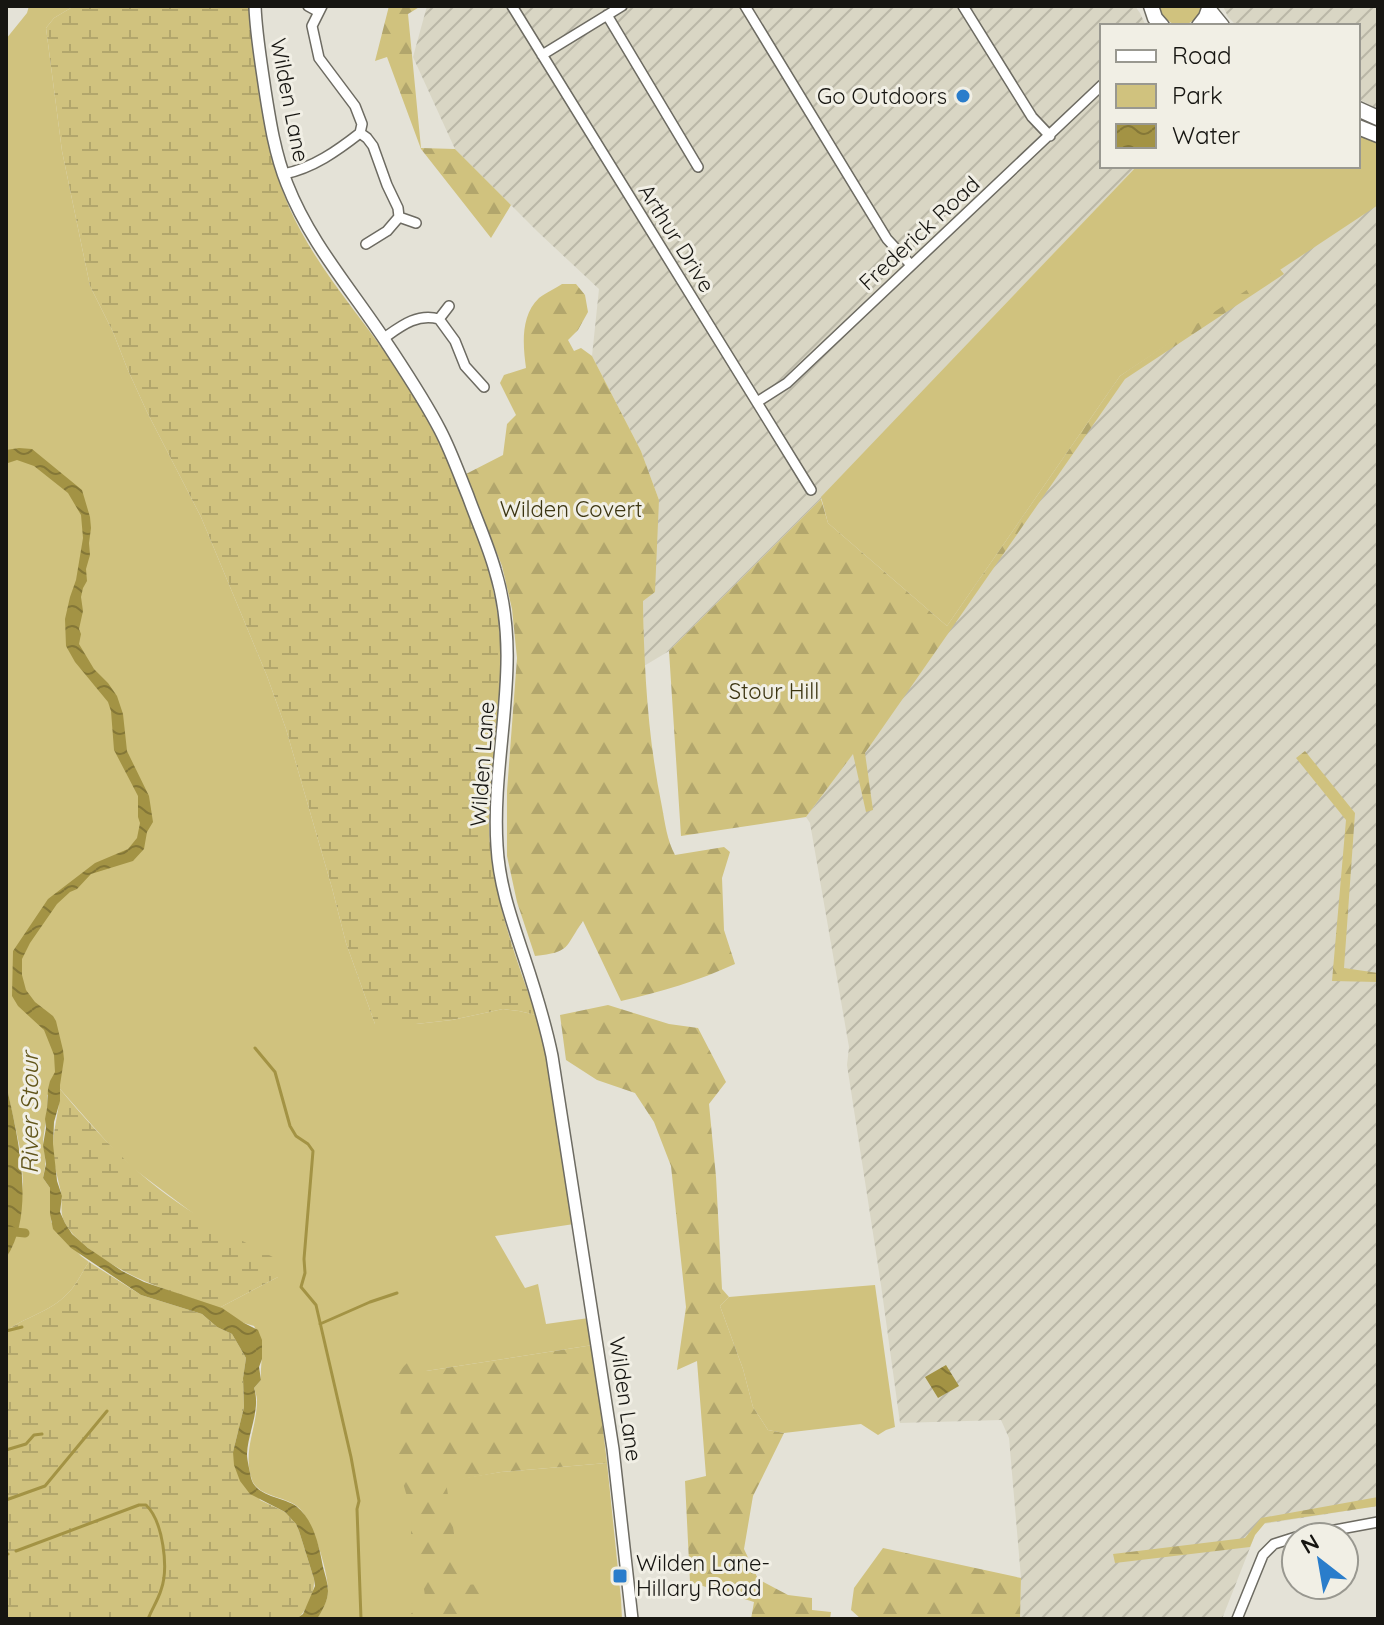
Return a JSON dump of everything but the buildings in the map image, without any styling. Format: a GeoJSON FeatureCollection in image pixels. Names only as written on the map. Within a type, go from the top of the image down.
{"type":"FeatureCollection","features":[{"type":"Feature","properties":{"kind":"street","name":"Wilden Lane"},"geometry":{"type":"LineString","coordinates":[[255,6],[268,109],[284,174],[306,224],[384,338],[449,448],[488,549],[503,600],[508,675],[496,820],[501,882],[552,1056],[613,1446],[632,1619]]}},
{"type":"Feature","properties":{"kind":"street"},"geometry":{"type":"LineString","coordinates":[[284,174],[299,171],[340,148],[360,133],[362,124],[355,106],[319,58],[312,26],[320,9],[308,6]]}},
{"type":"Feature","properties":{"kind":"street","name":"Arthur Drive"},"geometry":{"type":"LineString","coordinates":[[512,6],[811,490]]}},
{"type":"Feature","properties":{"kind":"street"},"geometry":{"type":"LineString","coordinates":[[542,55],[622,6]]}},
{"type":"Feature","properties":{"kind":"street"},"geometry":{"type":"LineString","coordinates":[[745,6],[887,239],[911,265]]}},
{"type":"Feature","properties":{"kind":"street"},"geometry":{"type":"LineString","coordinates":[[963,6],[1032,117],[1050,136]]}},
{"type":"Feature","properties":{"kind":"street"},"geometry":{"type":"LineString","coordinates":[[607,15],[698,167]]}},
{"type":"Feature","properties":{"kind":"street","name":"Frederick Road"},"geometry":{"type":"LineString","coordinates":[[757,402],[787,383],[1100,87]]}},
{"type":"Feature","properties":{"kind":"street"},"geometry":{"type":"LineString","coordinates":[[360,133],[373,146],[399,217],[387,231],[366,244]]}},
{"type":"Feature","properties":{"kind":"street"},"geometry":{"type":"LineString","coordinates":[[399,217],[416,223]]}},
{"type":"Feature","properties":{"kind":"street"},"geometry":{"type":"LineString","coordinates":[[439,319],[449,306]]}},
{"type":"Feature","properties":{"kind":"street"},"geometry":{"type":"LineString","coordinates":[[384,338],[421,316],[439,319],[455,341],[465,366],[484,387]]}},
{"type":"Feature","properties":{"kind":"street"},"geometry":{"type":"LineString","coordinates":[[1237,1619],[1263,1555],[1280,1542]]}},
{"type":"Feature","properties":{"kind":"shaded area"},"geometry":{"type":"Polygon","coordinates":[[[427,6],[1135,6],[1145,24],[1100,24],[1100,168],[1135,168],[821,499],[669,651],[644,666],[643,601],[659,500],[641,451],[592,356],[599,289],[455,149],[413,57],[427,6]]]}},
{"type":"Feature","properties":{"kind":"shaded area"},"geometry":{"type":"Polygon","coordinates":[[[1223,6],[1378,6],[1378,109],[1360,100],[1360,24],[1235,24],[1223,6]]]}},
{"type":"Feature","properties":{"kind":"shaded area"},"geometry":{"type":"Polygon","coordinates":[[[1378,204],[1378,1506],[1264,1524],[1255,1535],[1222,1619],[1020,1619],[1021,1578],[1009,1438],[1001,1420],[900,1423],[847,1065],[849,1047],[810,823],[806,817],[947,626],[1120,376],[1378,204]]]}},
{"type":"Feature","properties":{"kind":"green space"},"geometry":{"type":"Polygon","coordinates":[[[29,6],[74,6],[54,18],[46,28],[62,151],[90,286],[147,412],[201,517],[267,676],[286,729],[346,943],[375,1024],[452,1020],[503,1009],[536,1015],[547,1056],[574,1224],[495,1236],[525,1288],[538,1284],[546,1324],[589,1318],[593,1345],[426,1371],[446,1481],[501,1472],[607,1463],[622,1619],[317,1619],[328,1590],[323,1560],[314,1535],[299,1508],[261,1490],[252,1480],[249,1469],[257,1400],[254,1388],[261,1380],[260,1341],[254,1326],[219,1308],[278,1277],[134,1169],[60,1089],[47,1095],[43,1178],[50,1188],[51,1222],[89,1262],[73,1287],[60,1300],[6,1331],[6,1258],[19,1223],[23,1182],[21,1153],[6,1084],[6,39],[29,6]]]}},
{"type":"Feature","properties":{"kind":"green space"},"geometry":{"type":"Polygon","coordinates":[[[74,6],[249,6],[268,133],[276,171],[289,207],[311,249],[396,368],[436,436],[468,509],[491,579],[498,621],[502,684],[489,802],[491,852],[505,923],[536,1015],[503,1009],[452,1020],[375,1024],[346,943],[286,729],[267,676],[201,517],[147,412],[90,286],[62,151],[46,28],[54,18],[74,6]]]}},
{"type":"Feature","properties":{"kind":"green space"},"geometry":{"type":"Polygon","coordinates":[[[389,6],[421,6],[408,14],[421,148],[455,149],[511,205],[491,238],[421,149],[387,57],[375,61],[389,6]]]}},
{"type":"Feature","properties":{"kind":"green space"},"geometry":{"type":"Polygon","coordinates":[[[1158,6],[1202,6],[1187,24],[1174,24],[1158,6]]]}},
{"type":"Feature","properties":{"kind":"green space"},"geometry":{"type":"Polygon","coordinates":[[[1360,134],[1378,143],[1378,205],[1120,376],[947,626],[828,523],[821,497],[1135,168],[1360,168],[1360,134]]]}},
{"type":"Feature","properties":{"kind":"green space","name":"Stour Hill"},"geometry":{"type":"Polygon","coordinates":[[[1279,268],[1284,274],[1125,379],[865,753],[873,810],[866,812],[853,754],[806,817],[681,836],[669,651],[821,499],[828,523],[947,626],[1120,376],[1279,268]]]}},
{"type":"Feature","properties":{"kind":"green space","name":"Wilden Covert"},"geometry":{"type":"Polygon","coordinates":[[[562,284],[576,284],[585,295],[588,312],[568,340],[574,351],[581,348],[592,356],[641,451],[659,500],[655,592],[643,601],[650,730],[668,837],[675,855],[724,847],[730,852],[722,878],[724,930],[735,964],[679,986],[621,1001],[583,921],[561,950],[535,956],[517,902],[507,856],[507,791],[517,658],[512,609],[502,566],[466,474],[503,455],[507,424],[516,415],[500,383],[504,375],[526,368],[524,341],[529,313],[539,298],[562,284]]]}},
{"type":"Feature","properties":{"kind":"green space"},"geometry":{"type":"Polygon","coordinates":[[[1305,751],[1355,813],[1344,968],[1378,973],[1378,982],[1332,981],[1346,820],[1296,758],[1305,751]]]}},
{"type":"Feature","properties":{"kind":"green space"},"geometry":{"type":"Polygon","coordinates":[[[608,1005],[669,1024],[698,1028],[726,1082],[709,1104],[722,1289],[729,1297],[720,1306],[753,1407],[768,1430],[784,1433],[753,1496],[744,1549],[758,1579],[788,1595],[812,1598],[812,1610],[831,1612],[830,1619],[751,1619],[754,1602],[690,1582],[685,1481],[706,1476],[697,1361],[677,1370],[686,1307],[671,1166],[654,1122],[635,1093],[597,1080],[566,1060],[560,1015],[608,1005]]]}},
{"type":"Feature","properties":{"kind":"green space"},"geometry":{"type":"Polygon","coordinates":[[[60,1089],[107,1142],[158,1188],[208,1222],[284,1263],[278,1277],[219,1308],[133,1276],[83,1244],[63,1219],[54,1163],[53,1144],[60,1089]]]}},
{"type":"Feature","properties":{"kind":"green space"},"geometry":{"type":"Polygon","coordinates":[[[89,1262],[141,1295],[202,1314],[217,1327],[232,1334],[246,1358],[244,1407],[233,1452],[260,1500],[285,1512],[299,1531],[314,1584],[310,1601],[298,1618],[6,1619],[6,1331],[60,1300],[73,1287],[89,1262]]]}},
{"type":"Feature","properties":{"kind":"green space"},"geometry":{"type":"Polygon","coordinates":[[[875,1285],[895,1427],[878,1435],[861,1424],[784,1433],[768,1430],[753,1407],[720,1306],[729,1297],[875,1285]]]}},
{"type":"Feature","properties":{"kind":"green space"},"geometry":{"type":"Polygon","coordinates":[[[593,1345],[607,1463],[501,1472],[446,1482],[462,1585],[482,1584],[474,1619],[407,1619],[425,1596],[420,1561],[411,1542],[411,1510],[396,1451],[401,1400],[393,1377],[408,1362],[426,1371],[593,1345]]]}},
{"type":"Feature","properties":{"kind":"green space"},"geometry":{"type":"Polygon","coordinates":[[[1378,1497],[1378,1506],[1265,1523],[1250,1547],[1115,1563],[1113,1554],[1245,1538],[1261,1518],[1378,1497]]]}},
{"type":"Feature","properties":{"kind":"green space"},"geometry":{"type":"Polygon","coordinates":[[[883,1548],[1021,1578],[1020,1619],[861,1619],[851,1610],[854,1588],[883,1548]]]}},
{"type":"Feature","properties":{"kind":"water"},"geometry":{"type":"Polygon","coordinates":[[[32,449],[82,490],[91,528],[87,581],[81,597],[83,611],[79,644],[94,669],[117,696],[123,714],[127,751],[149,796],[153,822],[147,832],[144,849],[133,861],[91,874],[57,904],[22,959],[26,990],[35,1002],[53,1016],[63,1050],[60,1101],[54,1122],[53,1144],[62,1196],[60,1212],[72,1234],[122,1271],[144,1282],[222,1308],[258,1330],[262,1340],[262,1359],[259,1367],[261,1380],[254,1388],[256,1404],[247,1454],[251,1478],[264,1493],[296,1506],[311,1526],[328,1588],[326,1602],[317,1619],[296,1619],[303,1614],[315,1586],[296,1524],[285,1512],[250,1494],[240,1481],[234,1465],[233,1452],[244,1407],[246,1358],[232,1334],[217,1327],[202,1314],[141,1295],[71,1248],[53,1229],[50,1188],[43,1178],[46,1164],[43,1145],[48,1089],[55,1072],[54,1055],[44,1030],[18,1006],[12,996],[13,951],[48,899],[95,863],[128,849],[137,838],[140,823],[138,796],[114,750],[108,702],[66,646],[65,619],[83,538],[81,515],[68,493],[34,466],[17,460],[8,463],[6,468],[6,450],[32,449]]]}},
{"type":"Feature","properties":{"kind":"water"},"geometry":{"type":"Polygon","coordinates":[[[6,1084],[19,1148],[23,1196],[21,1218],[6,1258],[6,1084]]]}},
{"type":"Feature","properties":{"kind":"water"},"geometry":{"type":"Polygon","coordinates":[[[946,1365],[959,1386],[938,1398],[925,1377],[946,1365]]]}},
{"type":"Feature","properties":{"kind":"waterway"},"geometry":{"type":"LineString","coordinates":[[255,1048],[275,1072],[290,1126],[313,1151],[305,1273],[301,1287],[316,1305],[359,1501],[361,1619]]}},
{"type":"Feature","properties":{"kind":"waterway"},"geometry":{"type":"LineString","coordinates":[[6,1231],[25,1233]]}},
{"type":"Feature","properties":{"kind":"waterway"},"geometry":{"type":"LineString","coordinates":[[320,1324],[397,1293]]}},
{"type":"Feature","properties":{"kind":"waterway"},"geometry":{"type":"LineString","coordinates":[[6,1331],[22,1327]]}},
{"type":"Feature","properties":{"kind":"waterway"},"geometry":{"type":"LineString","coordinates":[[6,1500],[45,1486],[107,1411]]}},
{"type":"Feature","properties":{"kind":"waterway"},"geometry":{"type":"LineString","coordinates":[[6,1450],[26,1444],[34,1435],[42,1434]]}},
{"type":"Feature","properties":{"kind":"waterway"},"geometry":{"type":"LineString","coordinates":[[16,1551],[146,1505],[157,1522],[164,1558],[161,1590],[148,1619]]}},
{"type":"Feature","properties":{"kind":"place","name":"Go Outdoors"},"geometry":{"type":"Point","coordinates":[963,96]}},
{"type":"Feature","properties":{"kind":"place","name":"Wilden Lane- Hillary Road"},"geometry":{"type":"Point","coordinates":[620,1576]}},
{"type":"Feature","properties":{"kind":"water label","name":"River Stour"},"geometry":{"type":"Point","coordinates":[29,1113]}}]}
